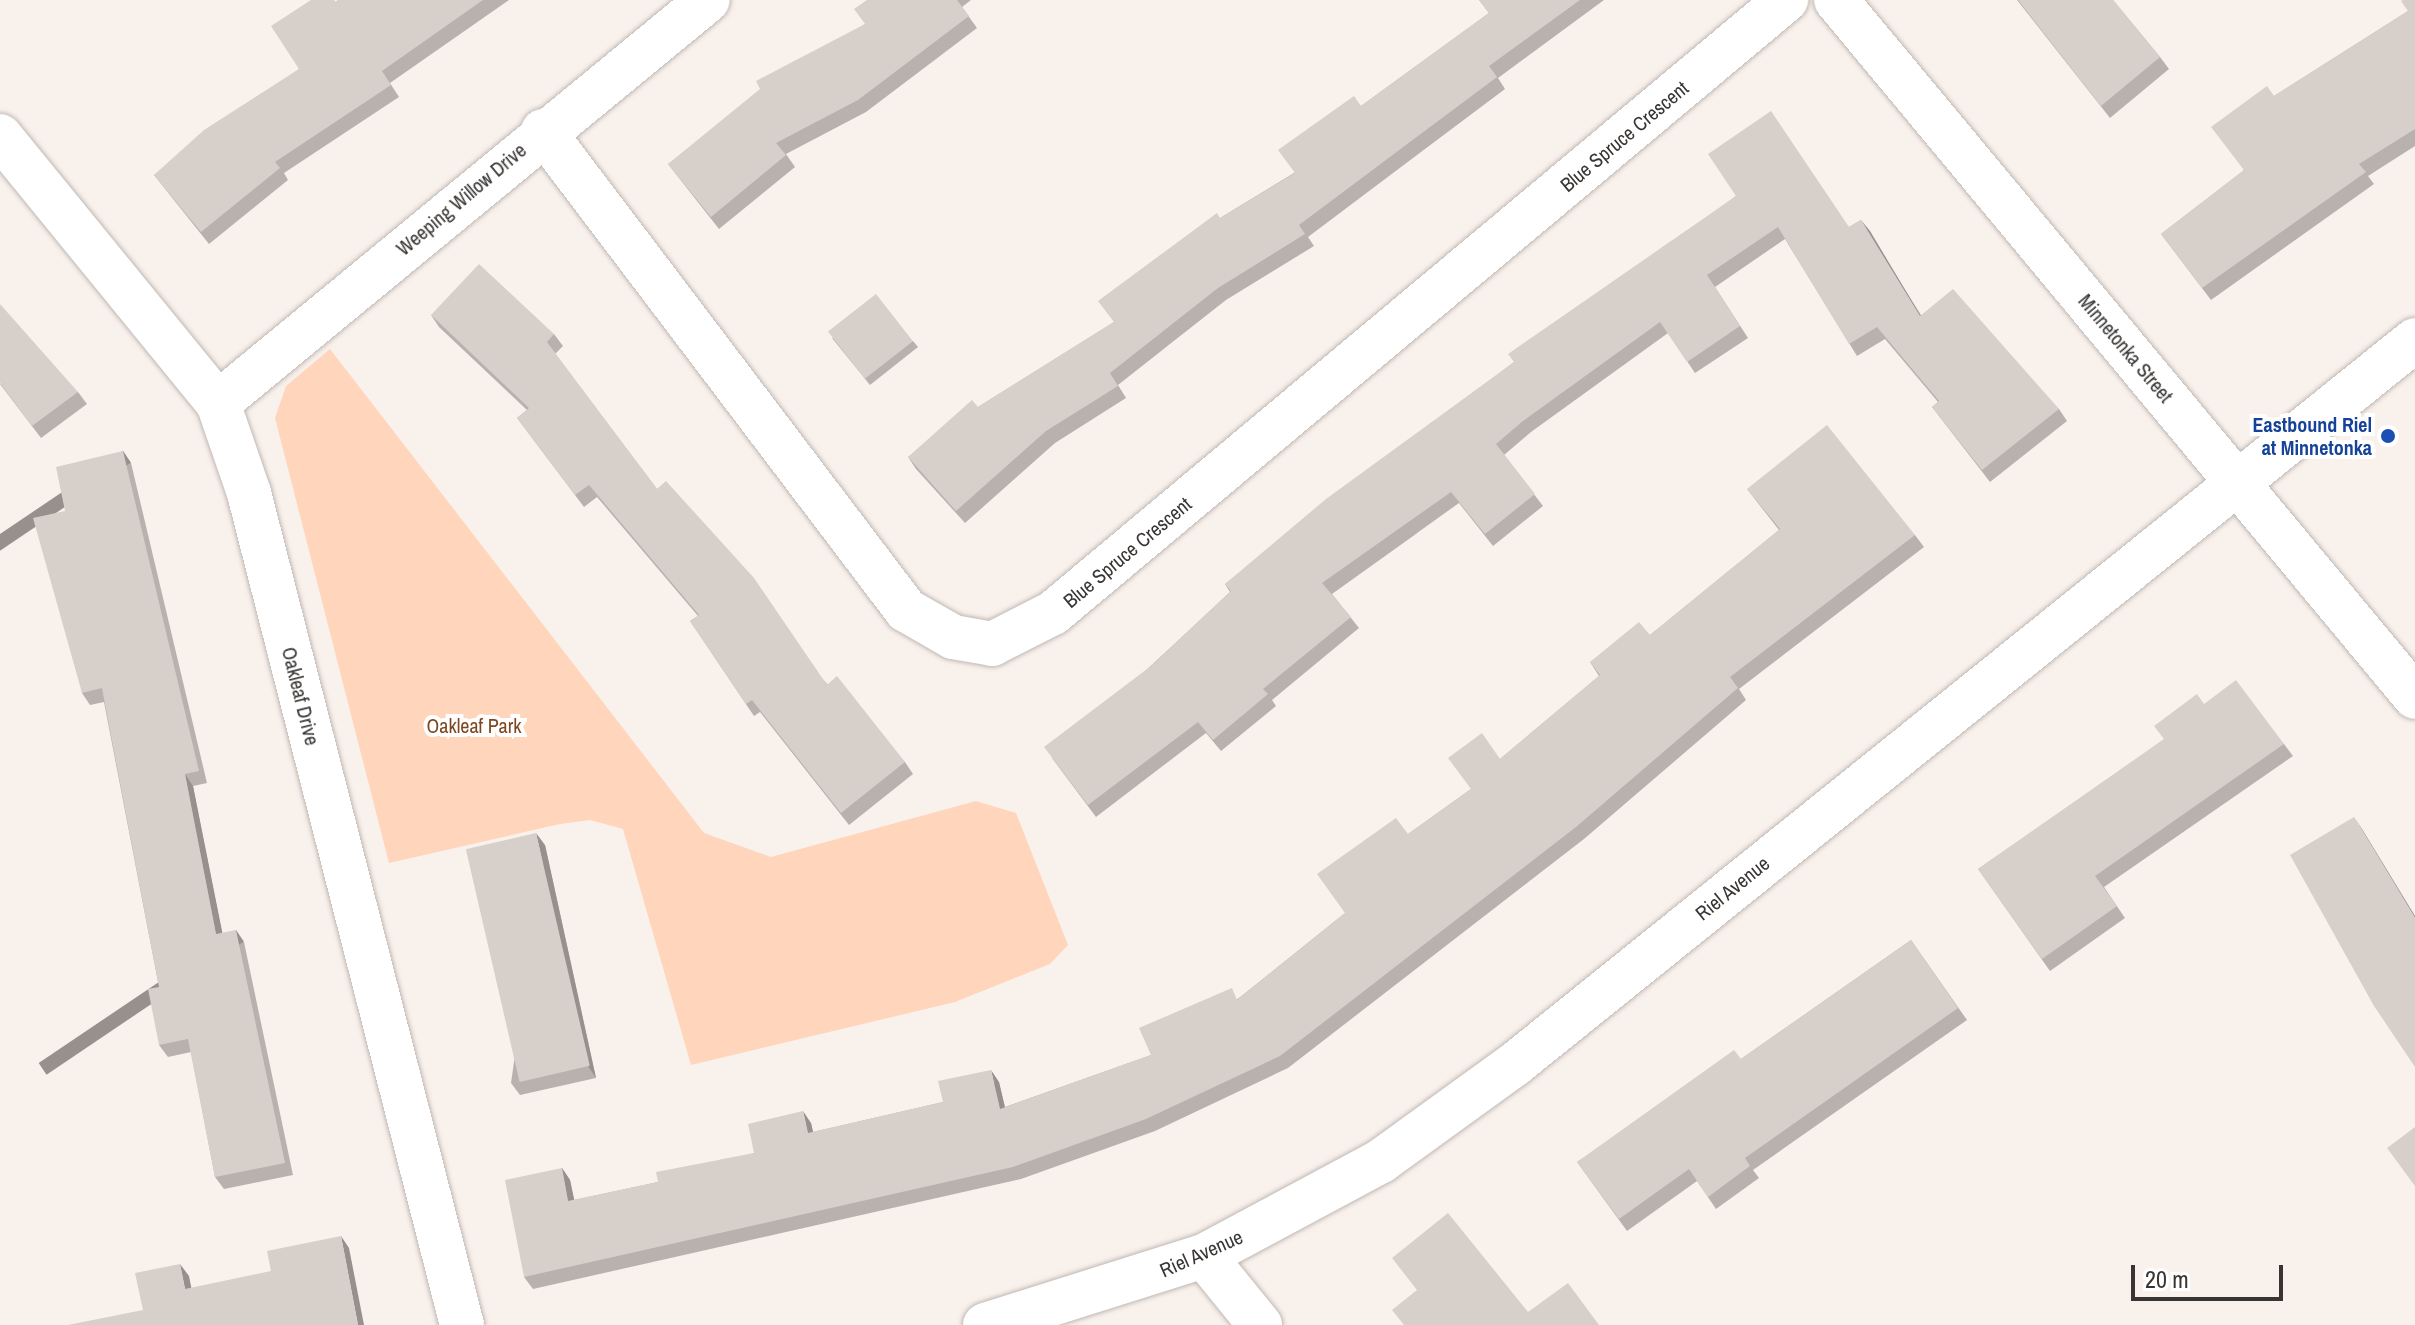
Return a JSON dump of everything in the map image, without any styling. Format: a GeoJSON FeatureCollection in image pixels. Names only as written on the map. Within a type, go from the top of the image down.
{"type":"FeatureCollection","features":[{"type":"Feature","properties":{"kind":"street","name":"Weeping Willow Drive"},"geometry":{"type":"LineString","coordinates":[[218,403],[543,131],[708,0]]}},
{"type":"Feature","properties":{"kind":"street","name":"Blue Spruce Crescent"},"geometry":{"type":"LineString","coordinates":[[543,131],[906,610],[953,637],[992,644],[1053,613],[1786,0]]}},
{"type":"Feature","properties":{"kind":"street","name":"Minnetonka Street"},"geometry":{"type":"LineString","coordinates":[[1836,0],[2415,697]]}},
{"type":"Feature","properties":{"kind":"street","name":"Oakleaf Drive"},"geometry":{"type":"LineString","coordinates":[[0,136],[218,403],[249,493],[462,1325]]}},
{"type":"Feature","properties":{"kind":"street","name":"Riel Avenue"},"geometry":{"type":"LineString","coordinates":[[985,1325],[1204,1256],[1381,1161],[1515,1064],[2415,340]]}},
{"type":"Feature","properties":{"kind":"street"},"geometry":{"type":"LineString","coordinates":[[1204,1256],[1260,1325]]}},
{"type":"Feature","properties":{"kind":"green space","name":"Oakleaf Park"},"geometry":{"type":"Polygon","coordinates":[[[330,349],[704,833],[771,857],[976,801],[1016,813],[1068,945],[1050,964],[955,1002],[691,1065],[623,829],[590,820],[560,824],[389,863],[275,418],[286,386],[330,349]]]}},
{"type":"Feature","properties":{"kind":"building"},"geometry":{"type":"Polygon","coordinates":[[[311,0],[483,0],[382,71],[391,85],[275,162],[280,168],[201,232],[154,175],[204,130],[299,69],[271,26],[311,0]]]}},
{"type":"Feature","properties":{"kind":"building"},"geometry":{"type":"Polygon","coordinates":[[[867,0],[957,0],[969,16],[858,100],[776,143],[786,155],[711,217],[668,164],[760,89],[756,81],[865,24],[854,9],[867,0]]]}},
{"type":"Feature","properties":{"kind":"building"},"geometry":{"type":"Polygon","coordinates":[[[1479,0],[1580,0],[1489,66],[1497,77],[1299,225],[1305,234],[1218,288],[1110,373],[1118,386],[1046,431],[956,511],[908,457],[972,400],[978,407],[1114,322],[1098,301],[1217,213],[1220,218],[1295,173],[1278,150],[1354,96],[1361,106],[1489,13],[1479,0]]]}},
{"type":"Feature","properties":{"kind":"building"},"geometry":{"type":"Polygon","coordinates":[[[2018,0],[2113,0],[2160,57],[2101,106],[2018,0]]]}},
{"type":"Feature","properties":{"kind":"building"},"geometry":{"type":"Polygon","coordinates":[[[2403,0],[2415,0],[2415,129],[2359,164],[2366,172],[2202,288],[2161,234],[2244,170],[2211,127],[2267,86],[2274,96],[2408,11],[2403,0]]]}},
{"type":"Feature","properties":{"kind":"building"},"geometry":{"type":"Polygon","coordinates":[[[1771,111],[1849,227],[1861,220],[1920,316],[1953,289],[2059,409],[1982,470],[1932,407],[1939,401],[1877,327],[1849,344],[1778,227],[1707,275],[1740,326],[1687,362],[1660,322],[1523,421],[1496,444],[1535,494],[1485,534],[1451,492],[1322,583],[1351,617],[1263,689],[1268,694],[1213,740],[1198,722],[1088,805],[1044,747],[1151,666],[1231,591],[1225,584],[1326,499],[1514,362],[1508,354],[1736,196],[1708,154],[1771,111]]]}},
{"type":"Feature","properties":{"kind":"building"},"geometry":{"type":"Polygon","coordinates":[[[479,264],[554,334],[547,342],[657,489],[666,481],[754,578],[827,685],[837,676],[905,762],[841,813],[752,700],[746,704],[690,621],[699,615],[589,485],[575,495],[517,418],[529,408],[431,315],[479,264]]]}},
{"type":"Feature","properties":{"kind":"building"},"geometry":{"type":"Polygon","coordinates":[[[876,294],[913,341],[865,379],[828,332],[876,294]]]}},
{"type":"Feature","properties":{"kind":"building"},"geometry":{"type":"Polygon","coordinates":[[[0,304],[78,392],[32,426],[0,383],[0,304]]]}},
{"type":"Feature","properties":{"kind":"building"},"geometry":{"type":"Polygon","coordinates":[[[1827,425],[1915,535],[1730,677],[1738,688],[1576,827],[1280,1056],[1146,1119],[1013,1167],[524,1277],[505,1180],[562,1168],[568,1201],[658,1182],[656,1172],[754,1153],[748,1124],[803,1111],[808,1133],[943,1102],[938,1081],[991,1070],[1000,1109],[1151,1055],[1139,1028],[1232,988],[1237,1000],[1345,913],[1317,874],[1396,818],[1408,834],[1471,789],[1448,758],[1482,733],[1500,759],[1600,675],[1590,662],[1639,622],[1650,635],[1780,529],[1747,489],[1827,425]]]}},
{"type":"Feature","properties":{"kind":"building"},"geometry":{"type":"Polygon","coordinates":[[[123,451],[199,771],[185,774],[216,934],[236,930],[285,1163],[215,1177],[188,1039],[159,1045],[148,989],[159,987],[102,688],[82,693],[33,518],[65,511],[56,467],[123,451]]]}},
{"type":"Feature","properties":{"kind":"building"},"geometry":{"type":"Polygon","coordinates":[[[2236,680],[2284,744],[2095,876],[2117,906],[2042,959],[1978,869],[2164,739],[2154,726],[2197,694],[2204,704],[2236,680]]]}},
{"type":"Feature","properties":{"kind":"building"},"geometry":{"type":"Polygon","coordinates":[[[2354,817],[2415,918],[2415,1067],[2374,1006],[2290,855],[2354,817]]]}},
{"type":"Feature","properties":{"kind":"building"},"geometry":{"type":"Polygon","coordinates":[[[536,833],[590,1066],[520,1082],[466,849],[536,833]]]}},
{"type":"Feature","properties":{"kind":"building"},"geometry":{"type":"Polygon","coordinates":[[[1911,940],[1958,1008],[1745,1158],[1750,1166],[1708,1197],[1689,1169],[1619,1219],[1577,1162],[1734,1050],[1741,1059],[1911,940]]]}},
{"type":"Feature","properties":{"kind":"building"},"geometry":{"type":"Polygon","coordinates":[[[2415,1127],[2415,1186],[2387,1148],[2415,1127]]]}},
{"type":"Feature","properties":{"kind":"building"},"geometry":{"type":"Polygon","coordinates":[[[1448,1213],[1528,1312],[1568,1283],[1599,1325],[1404,1325],[1392,1310],[1417,1290],[1392,1258],[1448,1213]]]}},
{"type":"Feature","properties":{"kind":"building"},"geometry":{"type":"Polygon","coordinates":[[[341,1236],[358,1325],[68,1325],[143,1310],[135,1273],[180,1264],[185,1289],[271,1271],[267,1251],[341,1236]]]}},
{"type":"Feature","properties":{"kind":"place","name":"Eastbound Riel at Minnetonka"},"geometry":{"type":"Point","coordinates":[2388,436]}}]}
